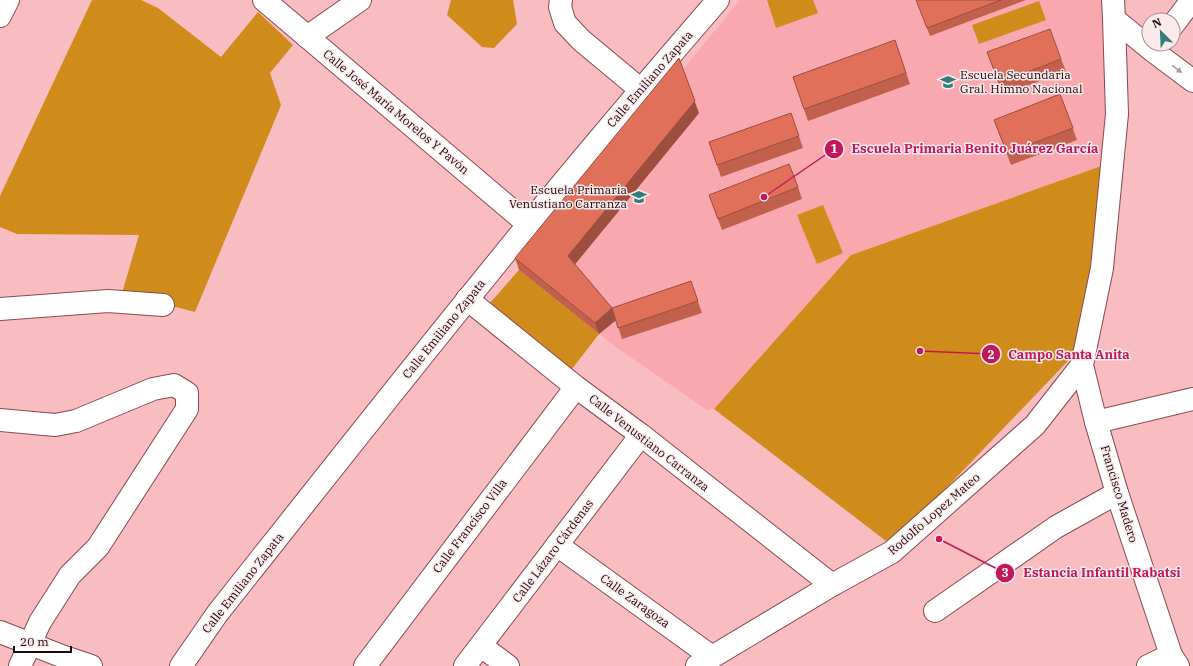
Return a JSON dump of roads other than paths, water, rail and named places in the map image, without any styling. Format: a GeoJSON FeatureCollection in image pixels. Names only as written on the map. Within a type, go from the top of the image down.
{"type":"FeatureCollection","features":[{"type":"Feature","properties":{"kind":"street"},"geometry":{"type":"LineString","coordinates":[[0,16],[8,0]]}},
{"type":"Feature","properties":{"kind":"street","name":"Calle José María Morelos Y Pavón"},"geometry":{"type":"LineString","coordinates":[[264,0],[528,224]]}},
{"type":"Feature","properties":{"kind":"street"},"geometry":{"type":"LineString","coordinates":[[307,37],[360,0]]}},
{"type":"Feature","properties":{"kind":"street"},"geometry":{"type":"LineString","coordinates":[[561,0],[560,8],[565,23],[581,40],[640,90]]}},
{"type":"Feature","properties":{"kind":"street","name":"Calle Emiliano Zapata"},"geometry":{"type":"LineString","coordinates":[[181,666],[217,614],[467,299],[640,90],[718,0]]}},
{"type":"Feature","properties":{"kind":"street"},"geometry":{"type":"LineString","coordinates":[[1181,14],[1192,0]]}},
{"type":"Feature","properties":{"kind":"street"},"geometry":{"type":"LineString","coordinates":[[1114,9],[1141,34]]}},
{"type":"Feature","properties":{"kind":"street"},"geometry":{"type":"LineString","coordinates":[[1082,365],[1102,268],[1116,121],[1114,9]]}},
{"type":"Feature","properties":{"kind":"street"},"geometry":{"type":"LineString","coordinates":[[1160,52],[1193,81]]}},
{"type":"Feature","properties":{"kind":"street","name":"Calle Venustiano Carranza"},"geometry":{"type":"LineString","coordinates":[[467,299],[576,387],[641,435],[832,585]]}},
{"type":"Feature","properties":{"kind":"street"},"geometry":{"type":"LineString","coordinates":[[0,309],[108,301],[163,305]]}},
{"type":"Feature","properties":{"kind":"street","name":"Francisco Madero"},"geometry":{"type":"LineString","coordinates":[[1082,365],[1096,422],[1117,493],[1174,660]]}},
{"type":"Feature","properties":{"kind":"street","name":"Rodolfo Lopez Mateo"},"geometry":{"type":"LineString","coordinates":[[705,662],[832,585],[892,552],[1035,425],[1082,365]]}},
{"type":"Feature","properties":{"kind":"street"},"geometry":{"type":"LineString","coordinates":[[0,420],[54,425],[76,422],[153,389],[174,385],[187,393],[187,408],[98,547],[70,575],[40,622],[20,666]]}},
{"type":"Feature","properties":{"kind":"street","name":"Calle Francisco Villa"},"geometry":{"type":"LineString","coordinates":[[365,666],[576,387]]}},
{"type":"Feature","properties":{"kind":"street"},"geometry":{"type":"LineString","coordinates":[[1096,422],[1193,399]]}},
{"type":"Feature","properties":{"kind":"street","name":"Calle Lázaro Cárdenas"},"geometry":{"type":"LineString","coordinates":[[465,666],[558,546],[641,435]]}},
{"type":"Feature","properties":{"kind":"street"},"geometry":{"type":"LineString","coordinates":[[935,611],[1056,527],[1117,493]]}},
{"type":"Feature","properties":{"kind":"street","name":"Calle Zaragoza"},"geometry":{"type":"LineString","coordinates":[[558,546],[705,662]]}},
{"type":"Feature","properties":{"kind":"street"},"geometry":{"type":"LineString","coordinates":[[0,632],[91,666]]}},
{"type":"Feature","properties":{"kind":"street"},"geometry":{"type":"LineString","coordinates":[[481,646],[508,666]]}},
{"type":"Feature","properties":{"kind":"street"},"geometry":{"type":"LineString","coordinates":[[1148,666],[1174,660]]}},
{"type":"Feature","properties":{"kind":"place","name":"Escuela Secundaria Gral. Himno Nacional"},"geometry":{"type":"Point","coordinates":[948,82]}},
{"type":"Feature","properties":{"kind":"place","name":"Escuela Primaria Venustiano Carranza"},"geometry":{"type":"Point","coordinates":[639,197]}},
{"type":"Feature","properties":{"kind":"place","name":"Escuela Primaria Benito Juárez García"},"geometry":{"type":"Point","coordinates":[764,197]}},
{"type":"Feature","properties":{"kind":"place","name":"Campo Santa Anita"},"geometry":{"type":"Point","coordinates":[920,351]}},
{"type":"Feature","properties":{"kind":"place","name":"Estancia Infantil Rabatsi"},"geometry":{"type":"Point","coordinates":[939,539]}}]}
